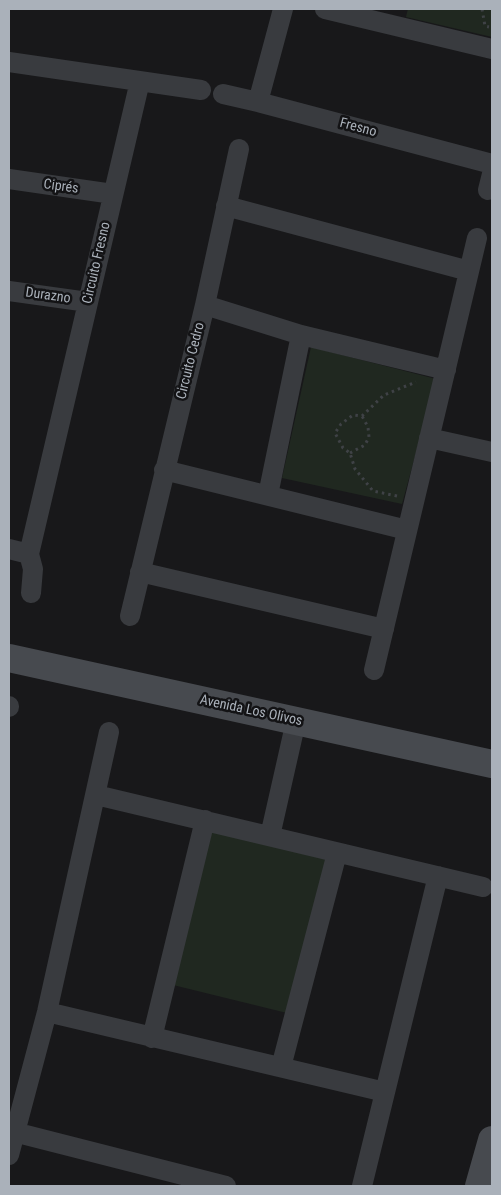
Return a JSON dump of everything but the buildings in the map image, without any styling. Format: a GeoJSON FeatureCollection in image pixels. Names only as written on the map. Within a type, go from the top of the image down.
{"type":"FeatureCollection","features":[{"type":"Feature","properties":{"kind":"street"},"geometry":{"type":"LineString","coordinates":[[258,102],[283,9]]}},
{"type":"Feature","properties":{"kind":"street"},"geometry":{"type":"LineString","coordinates":[[325,9],[393,17],[492,49]]}},
{"type":"Feature","properties":{"kind":"street"},"geometry":{"type":"LineString","coordinates":[[9,62],[201,90]]}},
{"type":"Feature","properties":{"kind":"street","name":"Circuito Fresno"},"geometry":{"type":"LineString","coordinates":[[29,554],[140,81]]}},
{"type":"Feature","properties":{"kind":"street","name":"Fresno"},"geometry":{"type":"LineString","coordinates":[[223,94],[492,164]]}},
{"type":"Feature","properties":{"kind":"street","name":"Circuito Cedro"},"geometry":{"type":"LineString","coordinates":[[130,616],[205,305],[239,149]]}},
{"type":"Feature","properties":{"kind":"street","name":"Ciprés"},"geometry":{"type":"LineString","coordinates":[[9,180],[113,194]]}},
{"type":"Feature","properties":{"kind":"street"},"geometry":{"type":"LineString","coordinates":[[226,206],[469,271]]}},
{"type":"Feature","properties":{"kind":"street"},"geometry":{"type":"LineString","coordinates":[[374,670],[477,238]]}},
{"type":"Feature","properties":{"kind":"street","name":"Durazno"},"geometry":{"type":"LineString","coordinates":[[9,291],[88,302]]}},
{"type":"Feature","properties":{"kind":"street"},"geometry":{"type":"LineString","coordinates":[[205,305],[302,335],[446,370]]}},
{"type":"Feature","properties":{"kind":"street"},"geometry":{"type":"LineString","coordinates":[[268,495],[302,335]]}},
{"type":"Feature","properties":{"kind":"street"},"geometry":{"type":"LineString","coordinates":[[429,438],[492,452]]}},
{"type":"Feature","properties":{"kind":"street"},"geometry":{"type":"LineString","coordinates":[[164,470],[407,530]]}},
{"type":"Feature","properties":{"kind":"street"},"geometry":{"type":"LineString","coordinates":[[9,549],[29,554],[33,569],[31,593]]}},
{"type":"Feature","properties":{"kind":"street"},"geometry":{"type":"LineString","coordinates":[[140,572],[384,629]]}},
{"type":"Feature","properties":{"kind":"street","name":"Avenida Los Olivos"},"geometry":{"type":"LineString","coordinates":[[9,658],[492,764]]}},
{"type":"Feature","properties":{"kind":"street"},"geometry":{"type":"LineString","coordinates":[[270,836],[296,721]]}},
{"type":"Feature","properties":{"kind":"street"},"geometry":{"type":"LineString","coordinates":[[9,1156],[46,1012],[109,732]]}},
{"type":"Feature","properties":{"kind":"street"},"geometry":{"type":"LineString","coordinates":[[96,795],[483,887]]}},
{"type":"Feature","properties":{"kind":"street"},"geometry":{"type":"LineString","coordinates":[[152,1038],[205,820]]}},
{"type":"Feature","properties":{"kind":"street"},"geometry":{"type":"LineString","coordinates":[[281,1067],[337,853]]}},
{"type":"Feature","properties":{"kind":"street"},"geometry":{"type":"LineString","coordinates":[[362,1186],[438,876]]}},
{"type":"Feature","properties":{"kind":"street"},"geometry":{"type":"LineString","coordinates":[[46,1012],[385,1092]]}},
{"type":"Feature","properties":{"kind":"street"},"geometry":{"type":"LineString","coordinates":[[14,1132],[226,1186]]}},
{"type":"Feature","properties":{"kind":"street"},"geometry":{"type":"LineString","coordinates":[[479,1186],[492,1140]]}},
{"type":"Feature","properties":{"kind":"path"},"geometry":{"type":"LineString","coordinates":[[482,9],[485,26],[492,29]]}},
{"type":"Feature","properties":{"kind":"path"},"geometry":{"type":"LineString","coordinates":[[403,497],[373,491],[355,469],[350,453],[343,448],[335,433],[341,424],[353,416],[362,416],[384,395],[416,382],[424,384]]}},
{"type":"Feature","properties":{"kind":"path"},"geometry":{"type":"LineString","coordinates":[[350,453],[366,445],[369,436],[368,428],[362,416]]}},
{"type":"Feature","properties":{"kind":"shaded area"},"geometry":{"type":"Polygon","coordinates":[[[408,9],[492,9],[492,37],[406,17],[408,9]]]}},
{"type":"Feature","properties":{"kind":"shaded area"},"geometry":{"type":"Polygon","coordinates":[[[311,347],[436,379],[402,504],[282,478],[311,347]]]}},
{"type":"Feature","properties":{"kind":"shaded area"},"geometry":{"type":"Polygon","coordinates":[[[211,831],[328,859],[287,1013],[173,985],[211,831]]]}}]}
